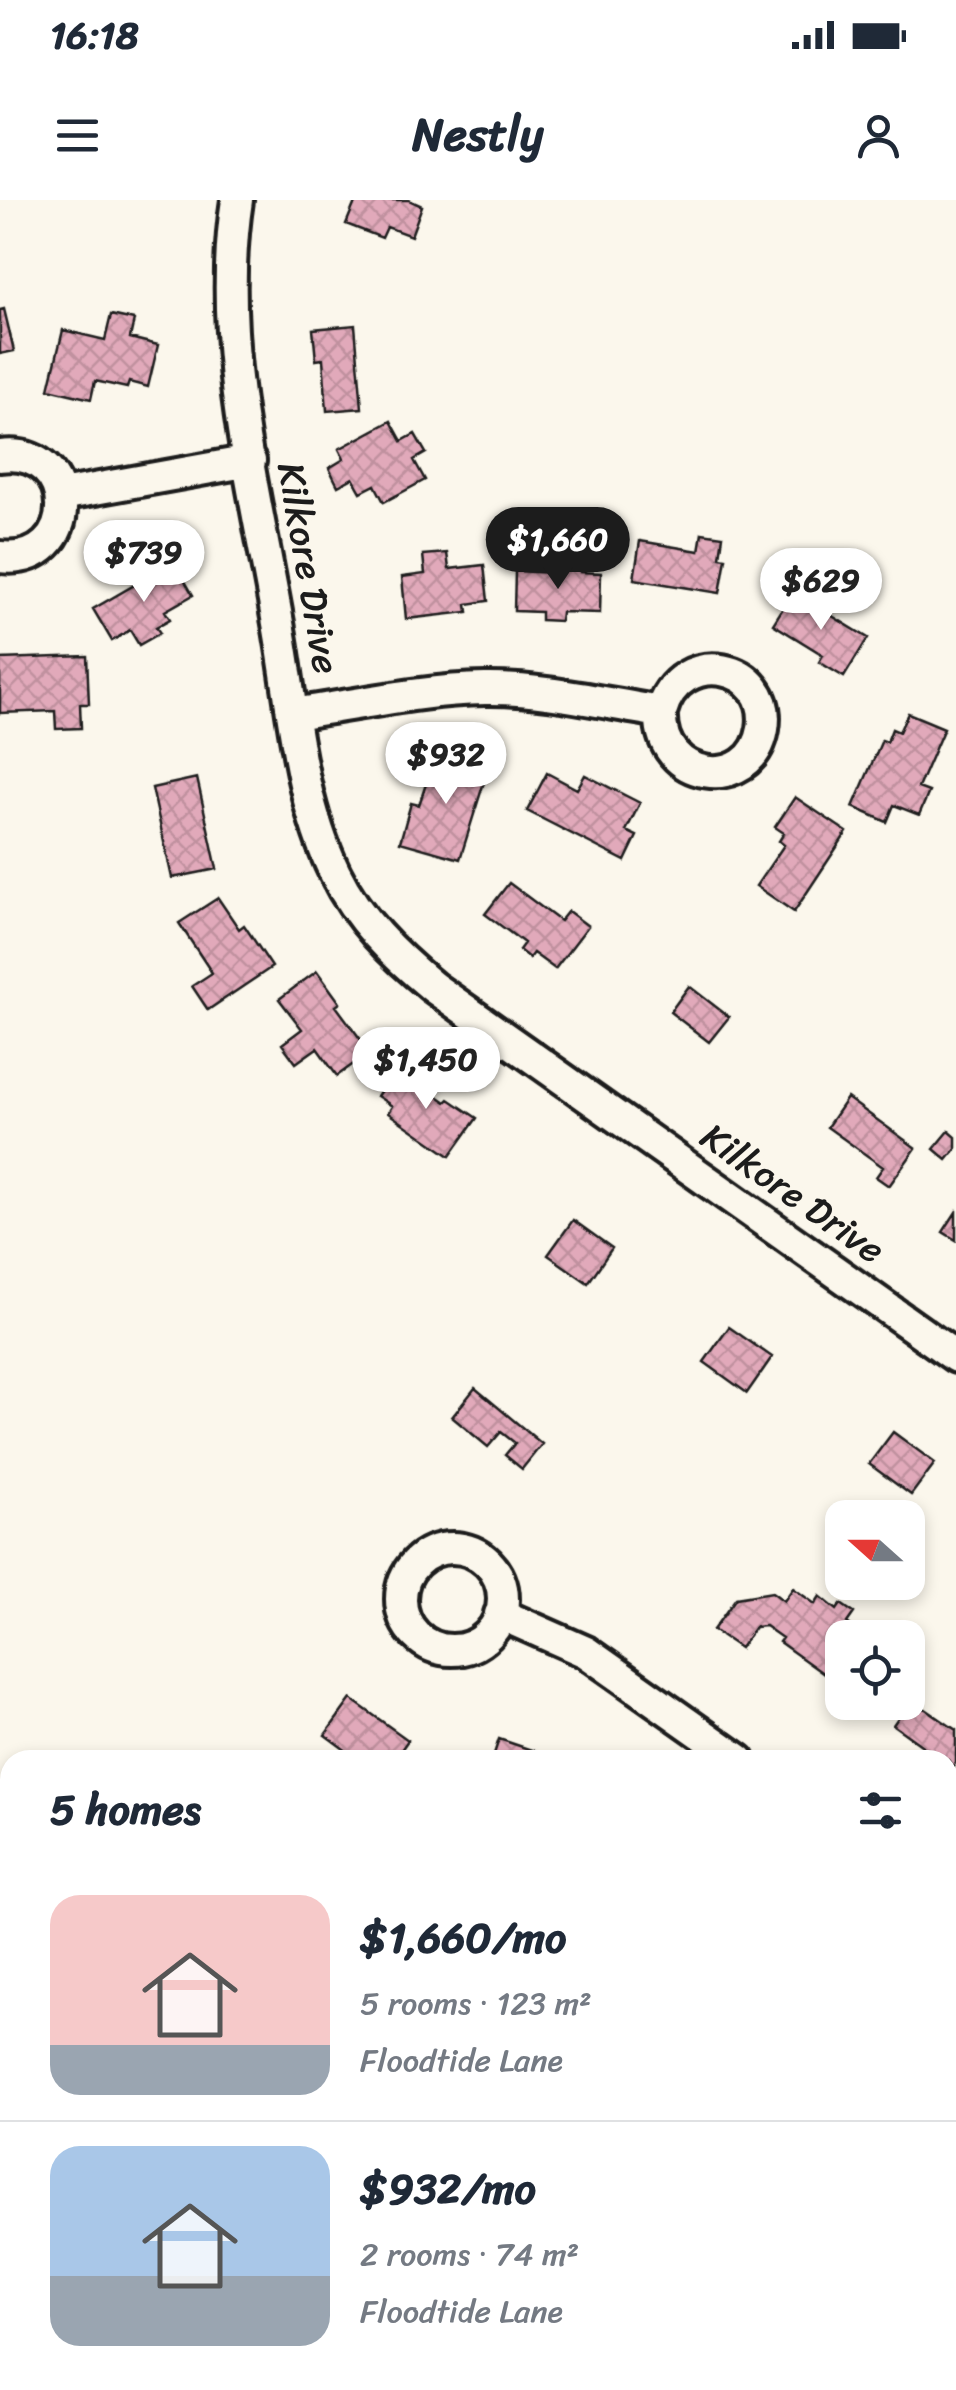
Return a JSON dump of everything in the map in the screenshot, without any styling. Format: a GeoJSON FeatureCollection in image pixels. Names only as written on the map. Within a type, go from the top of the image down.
{"type":"FeatureCollection","features":[{"type":"Feature","properties":{"kind":"street","name":"Kilkore Drive"},"geometry":{"type":"LineString","coordinates":[[237,200],[232,244],[235,375],[308,792],[334,870],[351,903],[400,960],[956,1357]]}},
{"type":"Feature","properties":{"kind":"street"},"geometry":{"type":"LineString","coordinates":[[0,456],[16,454],[36,461],[52,476],[61,495],[58,528],[44,545],[25,556],[0,557]]}},
{"type":"Feature","properties":{"kind":"street"},"geometry":{"type":"LineString","coordinates":[[61,495],[250,461]]}},
{"type":"Feature","properties":{"kind":"street"},"geometry":{"type":"LineString","coordinates":[[294,714],[489,689],[542,693],[660,712]]}},
{"type":"Feature","properties":{"kind":"street"},"geometry":{"type":"LineString","coordinates":[[500,1614],[586,1652],[726,1750]]}},
{"type":"Feature","properties":{"kind":"building"},"geometry":{"type":"Polygon","coordinates":[[[356,200],[409,200],[422,206],[411,236],[387,227],[382,238],[346,224],[356,200]]]}},
{"type":"Feature","properties":{"kind":"building"},"geometry":{"type":"Polygon","coordinates":[[[4,309],[14,351],[0,354],[0,310],[4,309]]]}},
{"type":"Feature","properties":{"kind":"building"},"geometry":{"type":"Polygon","coordinates":[[[111,315],[134,320],[130,338],[158,345],[148,387],[129,382],[127,388],[95,381],[91,399],[49,389],[63,330],[105,340],[111,315]]]}},
{"type":"Feature","properties":{"kind":"building"},"geometry":{"type":"Polygon","coordinates":[[[355,325],[362,408],[327,411],[323,359],[316,360],[313,329],[355,325]]]}},
{"type":"Feature","properties":{"kind":"building"},"geometry":{"type":"Polygon","coordinates":[[[391,421],[402,441],[415,434],[426,453],[414,460],[425,480],[384,502],[375,485],[361,492],[353,478],[338,486],[329,468],[344,459],[339,449],[391,421]]]}},
{"type":"Feature","properties":{"kind":"building"},"geometry":{"type":"Polygon","coordinates":[[[702,533],[723,536],[720,557],[726,558],[720,593],[634,579],[640,541],[699,551],[702,533]]]}},
{"type":"Feature","properties":{"kind":"building"},"geometry":{"type":"Polygon","coordinates":[[[447,553],[449,569],[484,565],[488,601],[467,604],[468,612],[406,619],[402,577],[425,574],[423,555],[447,553]]]}},
{"type":"Feature","properties":{"kind":"building"},"geometry":{"type":"Polygon","coordinates":[[[174,562],[193,595],[165,611],[170,619],[156,627],[160,633],[139,645],[130,630],[112,641],[93,609],[174,562]]]}},
{"type":"Feature","properties":{"kind":"building"},"geometry":{"type":"Polygon","coordinates":[[[554,562],[580,563],[580,572],[601,573],[600,613],[561,612],[560,621],[541,620],[541,612],[514,611],[515,571],[554,573],[554,562]]]}},
{"type":"Feature","properties":{"kind":"building"},"geometry":{"type":"Polygon","coordinates":[[[793,592],[868,638],[844,677],[819,662],[823,655],[773,624],[793,592]]]}},
{"type":"Feature","properties":{"kind":"building"},"geometry":{"type":"Polygon","coordinates":[[[87,656],[89,704],[80,704],[81,728],[56,729],[55,711],[0,713],[0,659],[87,656]]]}},
{"type":"Feature","properties":{"kind":"building"},"geometry":{"type":"Polygon","coordinates":[[[908,713],[944,728],[918,788],[929,792],[919,815],[894,805],[887,822],[853,807],[882,740],[887,742],[892,729],[899,732],[908,713]]]}},
{"type":"Feature","properties":{"kind":"building"},"geometry":{"type":"Polygon","coordinates":[[[447,753],[489,766],[460,859],[400,842],[411,803],[419,805],[431,769],[440,772],[447,753]]]}},
{"type":"Feature","properties":{"kind":"building"},"geometry":{"type":"Polygon","coordinates":[[[547,773],[577,789],[585,775],[640,803],[626,831],[637,836],[625,861],[527,811],[547,773]]]}},
{"type":"Feature","properties":{"kind":"building"},"geometry":{"type":"Polygon","coordinates":[[[197,778],[217,869],[172,878],[152,788],[197,778]]]}},
{"type":"Feature","properties":{"kind":"building"},"geometry":{"type":"Polygon","coordinates":[[[795,797],[847,832],[794,912],[756,886],[784,845],[779,841],[784,833],[775,827],[795,797]]]}},
{"type":"Feature","properties":{"kind":"building"},"geometry":{"type":"Polygon","coordinates":[[[509,883],[560,921],[568,911],[588,926],[555,969],[533,953],[529,958],[519,950],[524,943],[485,914],[509,883]]]}},
{"type":"Feature","properties":{"kind":"building"},"geometry":{"type":"Polygon","coordinates":[[[218,898],[239,929],[244,925],[272,967],[208,1010],[192,986],[212,973],[179,923],[218,898]]]}},
{"type":"Feature","properties":{"kind":"building"},"geometry":{"type":"Polygon","coordinates":[[[317,971],[340,1003],[336,1006],[370,1052],[337,1076],[317,1048],[296,1063],[282,1044],[302,1029],[279,999],[317,971]]]}},
{"type":"Feature","properties":{"kind":"building"},"geometry":{"type":"Polygon","coordinates":[[[689,986],[729,1017],[709,1042],[670,1012],[689,986]]]}},
{"type":"Feature","properties":{"kind":"building"},"geometry":{"type":"Polygon","coordinates":[[[397,1068],[477,1118],[450,1156],[388,1113],[392,1106],[377,1096],[397,1068]]]}},
{"type":"Feature","properties":{"kind":"building"},"geometry":{"type":"Polygon","coordinates":[[[847,1098],[916,1148],[889,1186],[876,1177],[883,1167],[827,1127],[847,1098]]]}},
{"type":"Feature","properties":{"kind":"building"},"geometry":{"type":"Polygon","coordinates":[[[949,1131],[956,1137],[956,1149],[947,1160],[934,1149],[949,1131]]]}},
{"type":"Feature","properties":{"kind":"building"},"geometry":{"type":"Polygon","coordinates":[[[956,1212],[956,1240],[943,1232],[956,1212]]]}},
{"type":"Feature","properties":{"kind":"building"},"geometry":{"type":"Polygon","coordinates":[[[573,1220],[612,1248],[588,1283],[548,1255],[573,1220]]]}},
{"type":"Feature","properties":{"kind":"building"},"geometry":{"type":"Polygon","coordinates":[[[729,1327],[772,1357],[747,1393],[704,1362],[729,1327]]]}},
{"type":"Feature","properties":{"kind":"building"},"geometry":{"type":"Polygon","coordinates":[[[475,1388],[542,1444],[522,1469],[505,1455],[515,1443],[501,1432],[488,1447],[452,1417],[475,1388]]]}},
{"type":"Feature","properties":{"kind":"building"},"geometry":{"type":"Polygon","coordinates":[[[893,1432],[935,1463],[911,1495],[869,1464],[893,1432]]]}},
{"type":"Feature","properties":{"kind":"building"},"geometry":{"type":"Polygon","coordinates":[[[793,1588],[815,1604],[820,1596],[837,1610],[841,1604],[854,1613],[849,1620],[825,1620],[824,1674],[779,1642],[782,1638],[765,1626],[755,1627],[740,1648],[713,1630],[736,1598],[772,1592],[784,1601],[793,1588]]]}},
{"type":"Feature","properties":{"kind":"building"},"geometry":{"type":"Polygon","coordinates":[[[351,1699],[408,1740],[401,1750],[345,1750],[325,1735],[351,1699]]]}},
{"type":"Feature","properties":{"kind":"building"},"geometry":{"type":"Polygon","coordinates":[[[925,1709],[956,1730],[956,1750],[928,1750],[893,1725],[896,1720],[925,1720],[925,1709]]]}},
{"type":"Feature","properties":{"kind":"building"},"geometry":{"type":"Polygon","coordinates":[[[499,1739],[531,1750],[495,1750],[499,1739]]]}}]}
